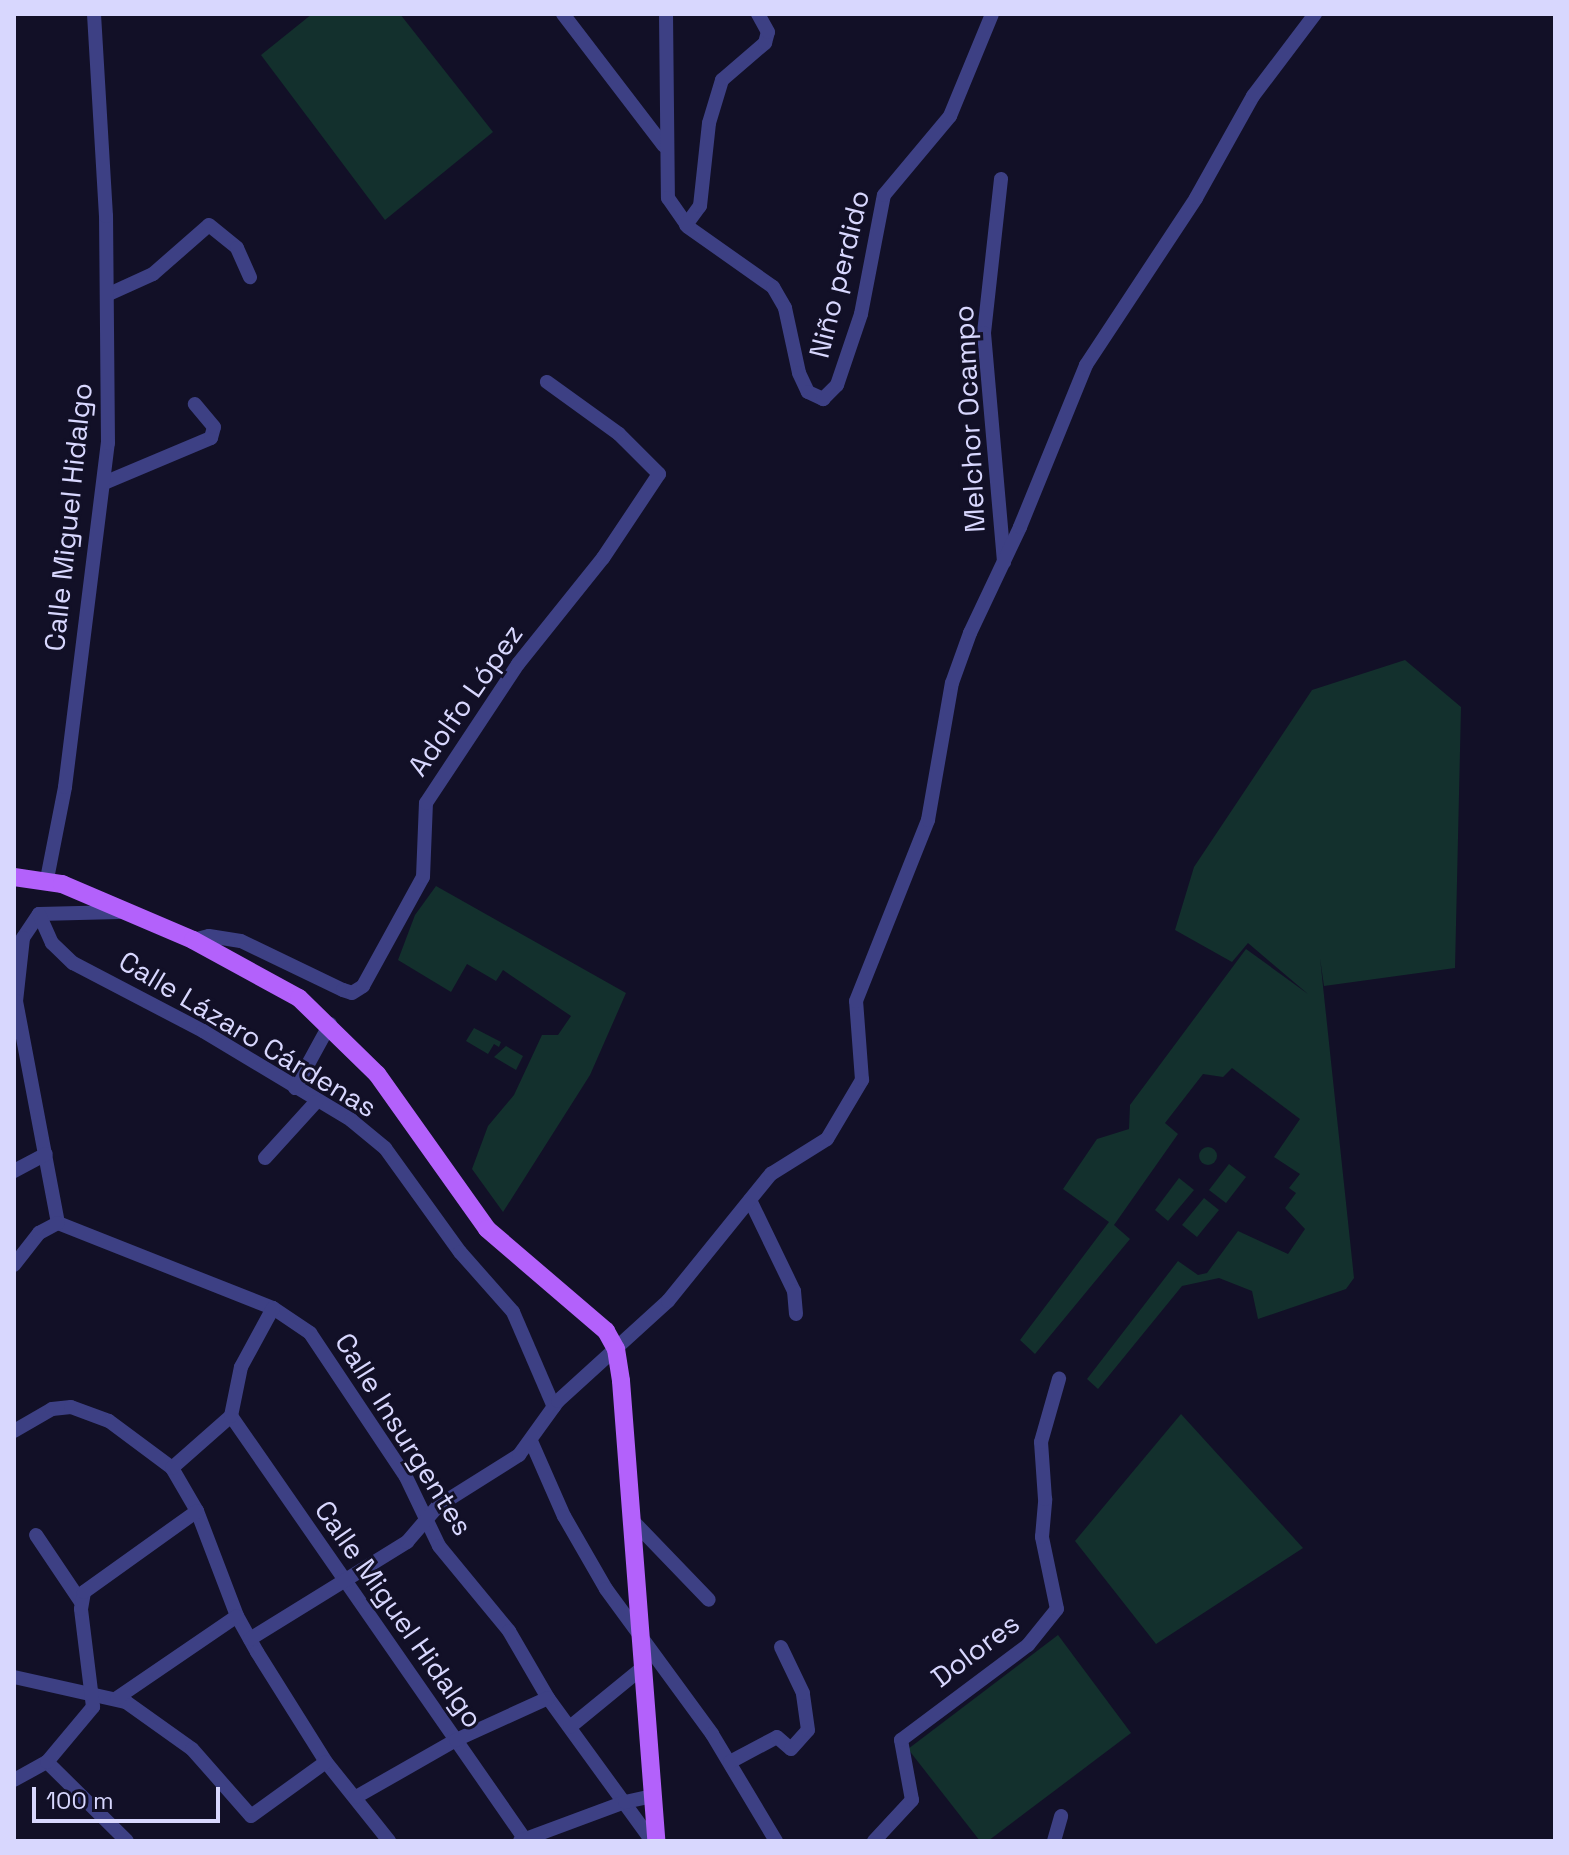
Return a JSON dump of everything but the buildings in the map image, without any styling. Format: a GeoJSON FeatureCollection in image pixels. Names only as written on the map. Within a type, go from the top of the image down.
{"type":"FeatureCollection","features":[{"type":"Feature","properties":{"kind":"main road"},"geometry":{"type":"LineString","coordinates":[[14,877],[47,879],[119,912],[193,940],[277,983],[330,1024],[394,1095],[487,1229],[594,1316],[616,1349],[653,1796],[654,1841]]}},
{"type":"Feature","properties":{"kind":"street","name":"Calle Miguel Hidalgo"},"geometry":{"type":"LineString","coordinates":[[47,879],[65,787],[104,483],[109,294],[94,14]]}},
{"type":"Feature","properties":{"kind":"street"},"geometry":{"type":"LineString","coordinates":[[563,14],[664,146]]}},
{"type":"Feature","properties":{"kind":"street"},"geometry":{"type":"LineString","coordinates":[[664,146],[666,14]]}},
{"type":"Feature","properties":{"kind":"street"},"geometry":{"type":"LineString","coordinates":[[686,225],[700,206],[709,123],[722,80],[765,43],[768,32],[758,14]]}},
{"type":"Feature","properties":{"kind":"street","name":"Niño perdido"},"geometry":{"type":"LineString","coordinates":[[664,146],[668,198],[686,225],[773,287],[785,308],[808,392],[828,398],[861,314],[884,195],[950,116],[992,14]]}},
{"type":"Feature","properties":{"kind":"street"},"geometry":{"type":"LineString","coordinates":[[250,1639],[407,1542],[438,1506],[507,1463],[531,1441],[554,1407],[668,1301],[771,1174],[827,1139],[862,1080],[856,1001],[928,820],[958,660],[1004,562],[1093,353],[1196,198],[1253,96],[1315,14]]}},
{"type":"Feature","properties":{"kind":"street","name":"Melchor Ocampo"},"geometry":{"type":"LineString","coordinates":[[1001,179],[984,333],[1004,562]]}},
{"type":"Feature","properties":{"kind":"street"},"geometry":{"type":"LineString","coordinates":[[109,294],[153,274],[209,225],[237,248],[250,277]]}},
{"type":"Feature","properties":{"kind":"street","name":"Adolfo López"},"geometry":{"type":"LineString","coordinates":[[193,940],[209,936],[241,941],[343,990],[352,993],[363,986],[423,877],[426,803],[518,664],[603,558],[659,474],[619,434],[547,382]]}},
{"type":"Feature","properties":{"kind":"street"},"geometry":{"type":"LineString","coordinates":[[104,483],[211,438],[214,427],[195,404]]}},
{"type":"Feature","properties":{"kind":"street"},"geometry":{"type":"LineString","coordinates":[[14,1265],[39,1233],[58,1223],[15,985],[27,925],[39,914],[119,912]]}},
{"type":"Feature","properties":{"kind":"street","name":"Calle Lázaro Cárdenas"},"geometry":{"type":"LineString","coordinates":[[39,914],[52,943],[73,963],[192,1024],[316,1102],[351,1120],[385,1148],[460,1252],[513,1312],[554,1407]]}},
{"type":"Feature","properties":{"kind":"street"},"geometry":{"type":"LineString","coordinates":[[295,1088],[330,1024]]}},
{"type":"Feature","properties":{"kind":"street"},"geometry":{"type":"LineString","coordinates":[[265,1158],[316,1102]]}},
{"type":"Feature","properties":{"kind":"street"},"geometry":{"type":"LineString","coordinates":[[14,1171],[46,1154]]}},
{"type":"Feature","properties":{"kind":"street"},"geometry":{"type":"LineString","coordinates":[[750,1200],[794,1291],[796,1314]]}},
{"type":"Feature","properties":{"kind":"street","name":"Calle Insurgentes"},"geometry":{"type":"LineString","coordinates":[[58,1223],[273,1308],[301,1323],[406,1477],[439,1546],[509,1631],[548,1698],[654,1841]]}},
{"type":"Feature","properties":{"kind":"street"},"geometry":{"type":"LineString","coordinates":[[172,1468],[231,1416],[241,1367],[273,1308]]}},
{"type":"Feature","properties":{"kind":"street","name":"Dolores"},"geometry":{"type":"LineString","coordinates":[[874,1841],[912,1800],[899,1754],[901,1740],[1028,1645],[1057,1609],[1042,1537],[1041,1442],[1059,1379]]}},
{"type":"Feature","properties":{"kind":"street"},"geometry":{"type":"LineString","coordinates":[[14,1431],[52,1409],[71,1407],[109,1421],[172,1468],[197,1511],[237,1616],[250,1639],[326,1762],[389,1841]]}},
{"type":"Feature","properties":{"kind":"street","name":"Calle Miguel Hidalgo"},"geometry":{"type":"LineString","coordinates":[[231,1416],[342,1582],[524,1840]]}},
{"type":"Feature","properties":{"kind":"street"},"geometry":{"type":"LineString","coordinates":[[531,1441],[587,1557],[641,1641],[730,1762],[768,1839]]}},
{"type":"Feature","properties":{"kind":"street"},"geometry":{"type":"LineString","coordinates":[[81,1602],[91,1584],[197,1511]]}},
{"type":"Feature","properties":{"kind":"street"},"geometry":{"type":"LineString","coordinates":[[631,1519],[709,1600]]}},
{"type":"Feature","properties":{"kind":"street"},"geometry":{"type":"LineString","coordinates":[[14,1780],[47,1762],[88,1715],[94,1694],[81,1602],[36,1535]]}},
{"type":"Feature","properties":{"kind":"street"},"geometry":{"type":"LineString","coordinates":[[117,1698],[237,1616]]}},
{"type":"Feature","properties":{"kind":"street"},"geometry":{"type":"LineString","coordinates":[[730,1762],[771,1738],[777,1737],[791,1749],[808,1730],[803,1693],[781,1647]]}},
{"type":"Feature","properties":{"kind":"street"},"geometry":{"type":"LineString","coordinates":[[570,1727],[642,1668]]}},
{"type":"Feature","properties":{"kind":"street"},"geometry":{"type":"LineString","coordinates":[[14,1677],[117,1698],[192,1749],[251,1816],[326,1762]]}},
{"type":"Feature","properties":{"kind":"street"},"geometry":{"type":"LineString","coordinates":[[356,1797],[456,1740],[548,1698]]}},
{"type":"Feature","properties":{"kind":"street"},"geometry":{"type":"LineString","coordinates":[[47,1762],[127,1841]]}},
{"type":"Feature","properties":{"kind":"street"},"geometry":{"type":"LineString","coordinates":[[524,1840],[625,1802],[653,1796]]}},
{"type":"Feature","properties":{"kind":"street"},"geometry":{"type":"LineString","coordinates":[[1054,1841],[1061,1816]]}},
{"type":"Feature","properties":{"kind":"green space"},"geometry":{"type":"Polygon","coordinates":[[[312,14],[400,14],[493,132],[385,220],[261,55],[312,14]]]}},
{"type":"Feature","properties":{"kind":"green space"},"geometry":{"type":"Polygon","coordinates":[[[1405,660],[1461,707],[1455,968],[1324,986],[1320,958],[1354,1278],[1346,1289],[1258,1319],[1252,1291],[1219,1278],[1182,1286],[1098,1389],[1087,1379],[1178,1261],[1198,1275],[1207,1273],[1238,1231],[1288,1254],[1305,1229],[1285,1208],[1296,1193],[1289,1188],[1300,1174],[1274,1157],[1300,1119],[1232,1068],[1223,1077],[1203,1074],[1165,1123],[1178,1134],[1114,1225],[1130,1239],[1035,1354],[1020,1340],[1109,1222],[1063,1189],[1097,1139],[1129,1129],[1130,1105],[1246,949],[1308,994],[1248,943],[1232,962],[1175,930],[1194,867],[1312,690],[1405,660]]]}},
{"type":"Feature","properties":{"kind":"green space"},"geometry":{"type":"Polygon","coordinates":[[[436,886],[626,993],[590,1075],[503,1212],[472,1169],[488,1126],[514,1095],[542,1035],[558,1035],[571,1016],[503,970],[496,981],[467,964],[451,992],[398,960],[415,915],[436,886]]]}},
{"type":"Feature","properties":{"kind":"green space"},"geometry":{"type":"Polygon","coordinates":[[[474,1028],[501,1042],[499,1047],[494,1044],[488,1054],[466,1041],[474,1028]]]}},
{"type":"Feature","properties":{"kind":"green space"},"geometry":{"type":"Polygon","coordinates":[[[506,1046],[523,1056],[516,1070],[494,1057],[506,1046]]]}},
{"type":"Feature","properties":{"kind":"green space"},"geometry":{"type":"Polygon","coordinates":[[[1204,1147],[1212,1147],[1217,1156],[1215,1163],[1204,1165],[1199,1160],[1199,1152],[1204,1147]]]}},
{"type":"Feature","properties":{"kind":"green space"},"geometry":{"type":"Polygon","coordinates":[[[1229,1164],[1246,1177],[1226,1203],[1209,1190],[1229,1164]]]}},
{"type":"Feature","properties":{"kind":"green space"},"geometry":{"type":"Polygon","coordinates":[[[1179,1178],[1194,1190],[1168,1221],[1155,1210],[1179,1178]]]}},
{"type":"Feature","properties":{"kind":"green space"},"geometry":{"type":"Polygon","coordinates":[[[1204,1198],[1219,1210],[1197,1237],[1182,1225],[1204,1198]]]}},
{"type":"Feature","properties":{"kind":"green space"},"geometry":{"type":"Polygon","coordinates":[[[1181,1414],[1303,1548],[1156,1644],[1075,1541],[1181,1414]]]}},
{"type":"Feature","properties":{"kind":"green space"},"geometry":{"type":"Polygon","coordinates":[[[1058,1635],[1131,1733],[988,1841],[980,1841],[908,1749],[1058,1635]]]}}]}
